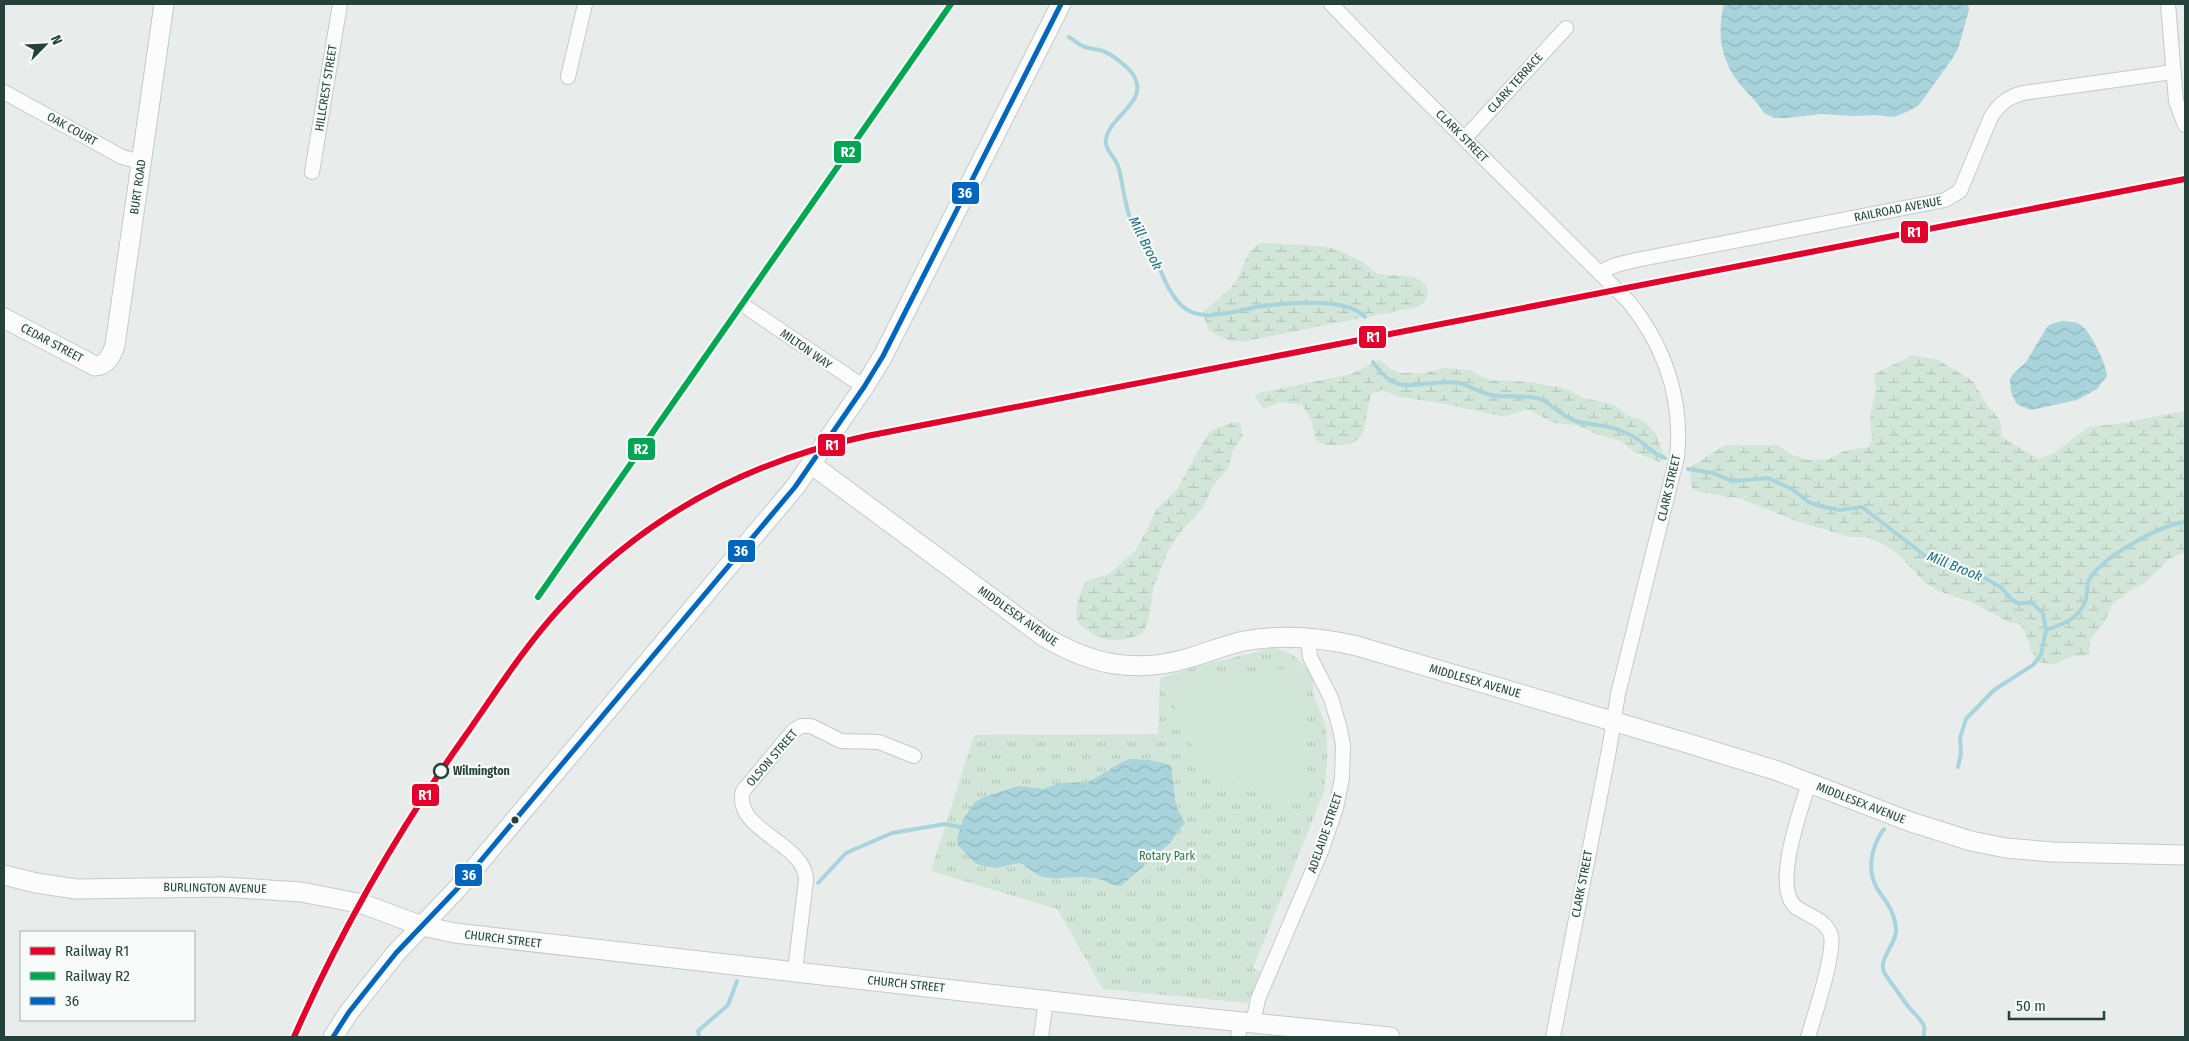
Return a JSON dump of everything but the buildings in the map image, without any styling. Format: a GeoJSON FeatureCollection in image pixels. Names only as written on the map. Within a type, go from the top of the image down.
{"type":"FeatureCollection","features":[{"type":"Feature","properties":{"kind":"main road","name":"BURT ROAD"},"geometry":{"type":"LineString","coordinates":[[100,366],[110,356],[115,345],[164,4]]}},
{"type":"Feature","properties":{"kind":"main road"},"geometry":{"type":"LineString","coordinates":[[333,1037],[363,994],[396,953],[489,852],[752,540],[811,464],[864,388],[895,334],[1061,4]]}},
{"type":"Feature","properties":{"kind":"main road","name":"CEDAR STREET"},"geometry":{"type":"LineString","coordinates":[[4,318],[92,364],[100,366]]}},
{"type":"Feature","properties":{"kind":"main road","name":"MIDDLESEX AVENUE"},"geometry":{"type":"LineString","coordinates":[[811,464],[1044,636],[1069,651],[1096,662],[1129,666],[1155,666],[1188,659],[1244,641],[1285,637],[1308,638],[1357,646],[1614,720],[1778,771],[1911,822],[1988,844],[2052,852],[2185,855]]}},
{"type":"Feature","properties":{"kind":"main road","name":"BURLINGTON AVENUE"},"geometry":{"type":"LineString","coordinates":[[5,878],[76,889],[223,886],[267,888],[339,898],[394,914],[422,926]]}},
{"type":"Feature","properties":{"kind":"main road","name":"CHURCH STREET"},"geometry":{"type":"LineString","coordinates":[[422,926],[455,933],[1046,1000],[1244,1027],[1390,1037]]}},
{"type":"Feature","properties":{"kind":"street","name":"HILLCREST STREET"},"geometry":{"type":"LineString","coordinates":[[312,172],[340,4]]}},
{"type":"Feature","properties":{"kind":"street"},"geometry":{"type":"LineString","coordinates":[[568,77],[585,4]]}},
{"type":"Feature","properties":{"kind":"street","name":"CLARK STREET"},"geometry":{"type":"LineString","coordinates":[[1331,4],[1464,139],[1600,272],[1638,313],[1656,344],[1674,390],[1679,431],[1675,469],[1618,694],[1553,1037]]}},
{"type":"Feature","properties":{"kind":"street"},"geometry":{"type":"LineString","coordinates":[[2168,4],[2178,109],[2185,125]]}},
{"type":"Feature","properties":{"kind":"street","name":"CLARK TERRACE"},"geometry":{"type":"LineString","coordinates":[[1464,139],[1566,28]]}},
{"type":"Feature","properties":{"kind":"street","name":"RAILROAD AVENUE"},"geometry":{"type":"LineString","coordinates":[[1600,272],[1616,264],[1945,200],[1960,192],[1991,117],[2007,99],[2023,93],[2173,72]]}},
{"type":"Feature","properties":{"kind":"street","name":"OAK COURT"},"geometry":{"type":"LineString","coordinates":[[4,92],[122,157],[141,162]]}},
{"type":"Feature","properties":{"kind":"street","name":"MILTON WAY"},"geometry":{"type":"LineString","coordinates":[[749,309],[864,388]]}},
{"type":"Feature","properties":{"kind":"street","name":"ADELAIDE STREET"},"geometry":{"type":"LineString","coordinates":[[1244,1027],[1258,999],[1331,825],[1342,778],[1343,746],[1340,729],[1330,698],[1310,657],[1308,638]]}},
{"type":"Feature","properties":{"kind":"street","name":"OLSON STREET"},"geometry":{"type":"LineString","coordinates":[[795,971],[806,880],[804,869],[798,859],[745,814],[741,799],[743,792],[793,731],[802,726],[811,726],[841,742],[879,742],[914,756]]}},
{"type":"Feature","properties":{"kind":"street"},"geometry":{"type":"LineString","coordinates":[[1808,783],[1790,851],[1786,888],[1795,906],[1820,921],[1827,928],[1831,938],[1829,958],[1808,1037]]}},
{"type":"Feature","properties":{"kind":"street"},"geometry":{"type":"LineString","coordinates":[[1041,1037],[1046,1000]]}},
{"type":"Feature","properties":{"kind":"green space"},"geometry":{"type":"Polygon","coordinates":[[[1261,243],[1314,246],[1341,251],[1361,261],[1377,273],[1419,279],[1428,290],[1426,301],[1417,307],[1241,342],[1230,341],[1209,331],[1202,313],[1233,285],[1248,255],[1261,243]]]}},
{"type":"Feature","properties":{"kind":"green space"},"geometry":{"type":"Polygon","coordinates":[[[1913,355],[1938,360],[1973,381],[1985,402],[2000,420],[2002,437],[2038,459],[2054,453],[2088,427],[2185,411],[2185,552],[2169,559],[2145,583],[2131,590],[2112,605],[2105,621],[2090,640],[2089,655],[2070,657],[2055,664],[2036,662],[2024,630],[2018,623],[2010,623],[1971,602],[1936,590],[1922,580],[1898,554],[1883,544],[1867,537],[1850,537],[1796,521],[1741,499],[1699,492],[1692,488],[1689,468],[1725,445],[1777,445],[1790,454],[1808,460],[1829,459],[1844,451],[1868,447],[1872,440],[1870,414],[1876,391],[1874,374],[1913,355]]]}},
{"type":"Feature","properties":{"kind":"green space"},"geometry":{"type":"Polygon","coordinates":[[[1380,360],[1389,368],[1401,373],[1425,373],[1444,368],[1470,370],[1491,380],[1531,382],[1567,389],[1584,398],[1614,405],[1628,416],[1644,421],[1656,434],[1665,458],[1659,462],[1634,452],[1621,441],[1598,435],[1577,425],[1554,423],[1530,410],[1504,417],[1440,403],[1400,397],[1383,390],[1372,393],[1365,426],[1358,440],[1352,444],[1328,445],[1316,440],[1311,419],[1302,405],[1280,402],[1264,409],[1255,397],[1258,393],[1351,374],[1380,360]]]}},
{"type":"Feature","properties":{"kind":"green space"},"geometry":{"type":"Polygon","coordinates":[[[1235,422],[1240,424],[1243,436],[1233,450],[1228,468],[1213,486],[1203,508],[1182,530],[1168,551],[1154,586],[1148,623],[1142,634],[1121,640],[1107,640],[1094,635],[1081,625],[1076,614],[1080,594],[1086,581],[1109,574],[1135,551],[1156,510],[1177,489],[1209,432],[1235,422]]]}},
{"type":"Feature","properties":{"kind":"green space","name":"Rotary Park"},"geometry":{"type":"Polygon","coordinates":[[[1272,648],[1291,654],[1306,667],[1314,678],[1315,699],[1326,730],[1327,761],[1324,792],[1253,968],[1262,973],[1247,1003],[1103,989],[1057,909],[931,871],[974,735],[1158,734],[1160,678],[1272,648]]]}},
{"type":"Feature","properties":{"kind":"green space"},"geometry":{"type":"Polygon","coordinates":[[[1290,668],[1300,675],[1309,795],[1270,795],[1249,790],[1214,770],[1200,756],[1188,739],[1179,721],[1174,701],[1172,680],[1290,668]]]}},
{"type":"Feature","properties":{"kind":"water"},"geometry":{"type":"Polygon","coordinates":[[[1724,4],[1968,4],[1969,10],[1958,49],[1919,105],[1909,111],[1894,117],[1822,114],[1774,118],[1764,113],[1739,83],[1724,55],[1721,25],[1724,4]]]}},
{"type":"Feature","properties":{"kind":"water"},"geometry":{"type":"Polygon","coordinates":[[[2062,321],[2076,323],[2085,328],[2101,357],[2107,376],[2097,389],[2077,400],[2031,410],[2021,406],[2016,403],[2011,392],[2010,379],[2026,362],[2047,327],[2062,321]]]}},
{"type":"Feature","properties":{"kind":"water"},"geometry":{"type":"Polygon","coordinates":[[[1129,759],[1150,760],[1171,765],[1176,807],[1185,823],[1171,842],[1121,886],[1087,877],[1043,877],[1019,863],[995,868],[976,864],[958,845],[957,840],[963,819],[975,802],[984,797],[1019,786],[1044,789],[1059,783],[1089,782],[1129,759]]]}},
{"type":"Feature","properties":{"kind":"waterway","name":"Mill Brook"},"geometry":{"type":"LineString","coordinates":[[1069,37],[1087,48],[1101,50],[1111,55],[1125,66],[1135,78],[1136,95],[1114,123],[1109,131],[1106,143],[1118,166],[1130,218],[1152,253],[1172,294],[1182,306],[1190,312],[1210,315],[1263,306],[1317,303],[1345,306],[1365,317]]}},
{"type":"Feature","properties":{"kind":"waterway","name":"Mill Brook"},"geometry":{"type":"LineString","coordinates":[[1373,362],[1383,374],[1392,381],[1402,385],[1459,383],[1491,395],[1540,399],[1575,421],[1611,427],[1629,434],[1654,453],[1665,458]]}},
{"type":"Feature","properties":{"kind":"waterway","name":"Mill Brook"},"geometry":{"type":"LineString","coordinates":[[1688,469],[1713,473],[1732,481],[1768,478],[1792,489],[1810,503],[1840,510],[1862,507],[1928,558],[1983,577],[2002,588],[2017,603],[2032,603],[2043,613],[2046,630],[2041,655],[2033,665],[1994,690],[1966,719],[1960,738],[1961,753],[1958,767]]}},
{"type":"Feature","properties":{"kind":"waterway"},"geometry":{"type":"LineString","coordinates":[[2046,630],[2070,620],[2080,611],[2086,599],[2089,580],[2106,562],[2146,536],[2185,522]]}},
{"type":"Feature","properties":{"kind":"waterway"},"geometry":{"type":"LineString","coordinates":[[818,883],[846,853],[892,833],[945,824],[965,828]]}},
{"type":"Feature","properties":{"kind":"waterway","name":"Mill Brook"},"geometry":{"type":"LineString","coordinates":[[1884,829],[1873,851],[1871,867],[1874,883],[1892,912],[1896,934],[1885,957],[1883,968],[1885,974],[1907,1005],[1923,1023],[1923,1037]]}},
{"type":"Feature","properties":{"kind":"waterway"},"geometry":{"type":"LineString","coordinates":[[699,1037],[698,1031],[728,1005],[737,981]]}},
{"type":"Feature","properties":{"kind":"rail line","name":"R2"},"geometry":{"type":"LineString","coordinates":[[538,597],[951,4]]}},
{"type":"Feature","properties":{"kind":"rail line","name":"R1"},"geometry":{"type":"LineString","coordinates":[[294,1037],[330,960],[392,847],[438,775],[534,638],[593,575],[627,546],[662,520],[700,497],[739,478],[780,461],[823,447],[867,436],[2185,179]]}},
{"type":"Feature","properties":{"kind":"transit line","name":"36"},"geometry":{"type":"LineString","coordinates":[[333,1037],[349,1012],[396,953],[457,889],[795,487],[864,387],[883,356],[1061,4]]}},
{"type":"Feature","properties":{"kind":"place","name":"Wilmington"},"geometry":{"type":"Point","coordinates":[441,771]}}]}
